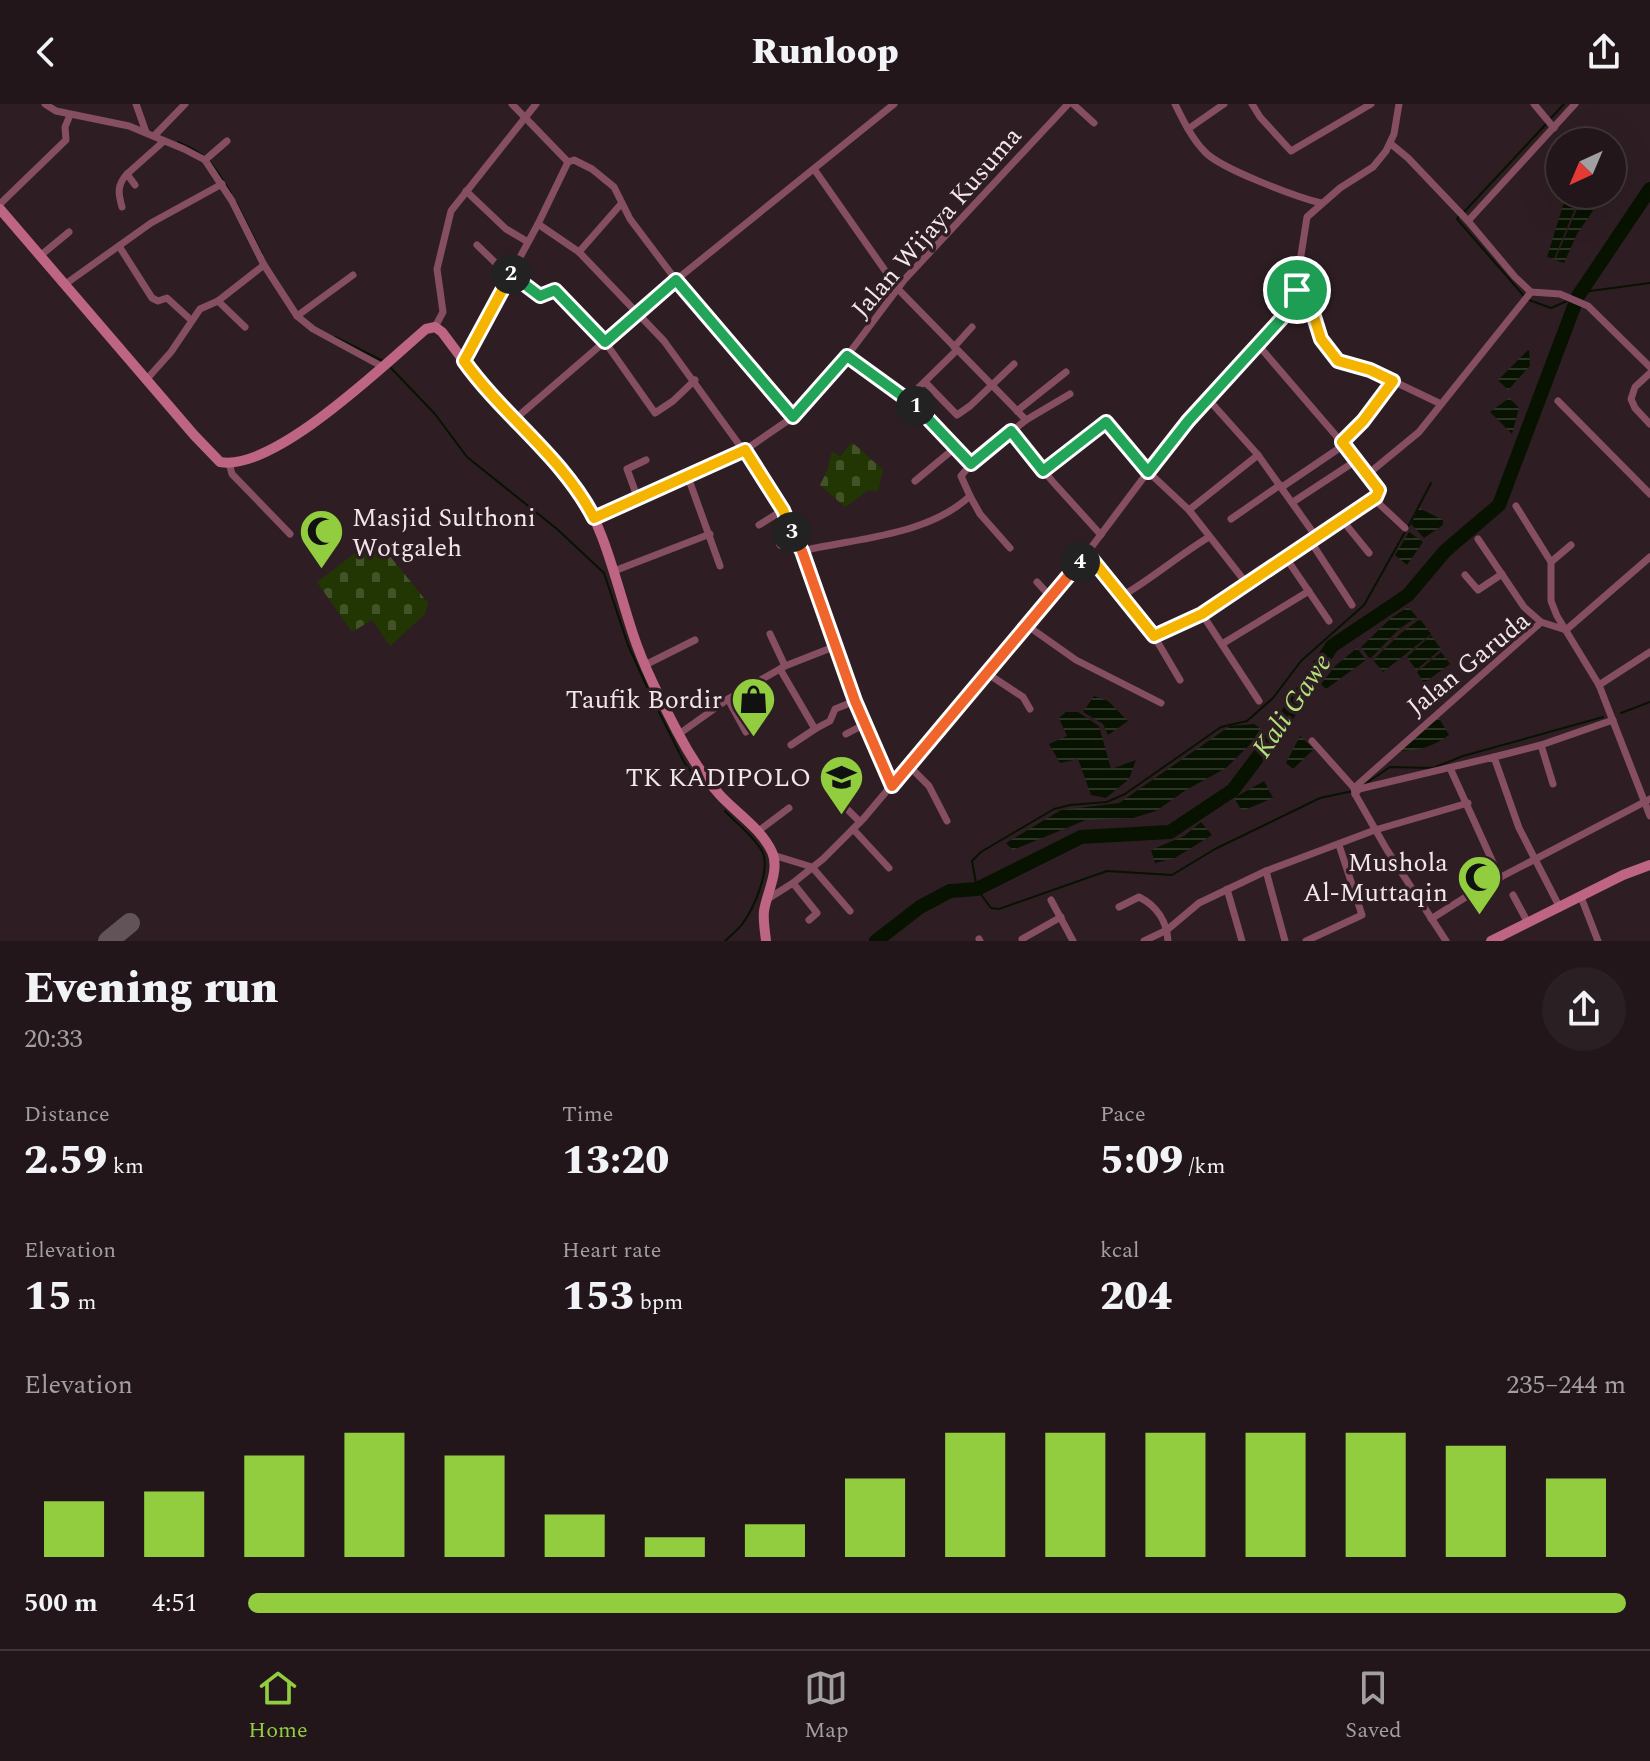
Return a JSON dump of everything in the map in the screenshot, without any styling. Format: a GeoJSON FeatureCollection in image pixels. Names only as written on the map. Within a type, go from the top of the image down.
{"type":"FeatureCollection","features":[{"type":"Feature","properties":{"kind":"main road"},"geometry":{"type":"LineString","coordinates":[[0,206],[215,459],[229,463],[269,450],[293,437],[426,329],[435,327],[442,332],[481,384],[574,482],[594,518],[614,571],[633,637],[679,734],[718,793],[757,832],[773,855],[773,874],[764,914],[766,941]]}},
{"type":"Feature","properties":{"kind":"main road"},"geometry":{"type":"LineString","coordinates":[[1491,941],[1623,875],[1650,865]]}},
{"type":"Feature","properties":{"kind":"street"},"geometry":{"type":"LineString","coordinates":[[45,104],[56,111],[113,122],[150,134],[207,158],[264,265],[313,329],[386,364]]}},
{"type":"Feature","properties":{"kind":"street"},"geometry":{"type":"LineString","coordinates":[[136,104],[150,134]]}},
{"type":"Feature","properties":{"kind":"street"},"geometry":{"type":"LineString","coordinates":[[150,134],[185,104]]}},
{"type":"Feature","properties":{"kind":"street"},"geometry":{"type":"LineString","coordinates":[[512,104],[568,162],[580,162],[617,191],[621,204],[676,280],[793,417]]}},
{"type":"Feature","properties":{"kind":"street"},"geometry":{"type":"LineString","coordinates":[[435,327],[443,312],[437,279],[451,211],[536,104]]}},
{"type":"Feature","properties":{"kind":"street"},"geometry":{"type":"LineString","coordinates":[[515,419],[752,216],[894,104]]}},
{"type":"Feature","properties":{"kind":"street"},"geometry":{"type":"LineString","coordinates":[[1070,104],[1094,123]]}},
{"type":"Feature","properties":{"kind":"street","name":"Jalan Wijaya Kusuma"},"geometry":{"type":"LineString","coordinates":[[594,518],[745,450],[793,417],[847,356],[898,289],[1070,104]]}},
{"type":"Feature","properties":{"kind":"street"},"geometry":{"type":"LineString","coordinates":[[1175,104],[1188,129],[1211,158],[1301,198],[1321,203]]}},
{"type":"Feature","properties":{"kind":"street"},"geometry":{"type":"LineString","coordinates":[[1188,129],[1224,104]]}},
{"type":"Feature","properties":{"kind":"street"},"geometry":{"type":"LineString","coordinates":[[1252,104],[1291,151],[1371,104]]}},
{"type":"Feature","properties":{"kind":"street"},"geometry":{"type":"LineString","coordinates":[[1307,217],[1321,203],[1373,167],[1391,144],[1399,104]]}},
{"type":"Feature","properties":{"kind":"street"},"geometry":{"type":"LineString","coordinates":[[1534,104],[1552,126]]}},
{"type":"Feature","properties":{"kind":"street"},"geometry":{"type":"LineString","coordinates":[[1463,216],[1575,104]]}},
{"type":"Feature","properties":{"kind":"street"},"geometry":{"type":"LineString","coordinates":[[0,206],[66,140],[65,127],[70,115]]}},
{"type":"Feature","properties":{"kind":"street"},"geometry":{"type":"LineString","coordinates":[[122,207],[119,183],[164,141]]}},
{"type":"Feature","properties":{"kind":"street"},"geometry":{"type":"LineString","coordinates":[[207,158],[227,141]]}},
{"type":"Feature","properties":{"kind":"street"},"geometry":{"type":"LineString","coordinates":[[1391,144],[1463,216],[1530,293],[1560,294],[1588,306],[1649,376],[1635,387],[1631,399],[1650,424]]}},
{"type":"Feature","properties":{"kind":"street"},"geometry":{"type":"LineString","coordinates":[[464,361],[568,162]]}},
{"type":"Feature","properties":{"kind":"street"},"geometry":{"type":"LineString","coordinates":[[814,169],[898,289],[1026,420]]}},
{"type":"Feature","properties":{"kind":"street"},"geometry":{"type":"LineString","coordinates":[[127,174],[135,185]]}},
{"type":"Feature","properties":{"kind":"street"},"geometry":{"type":"LineString","coordinates":[[64,285],[173,210],[222,184]]}},
{"type":"Feature","properties":{"kind":"street"},"geometry":{"type":"LineString","coordinates":[[466,191],[506,229],[528,242]]}},
{"type":"Feature","properties":{"kind":"street"},"geometry":{"type":"LineString","coordinates":[[766,900],[812,867],[860,822],[892,786],[1087,553],[1208,399],[1293,306],[1307,217],[1301,198]]}},
{"type":"Feature","properties":{"kind":"street"},"geometry":{"type":"LineString","coordinates":[[579,252],[621,204]]}},
{"type":"Feature","properties":{"kind":"street"},"geometry":{"type":"LineString","coordinates":[[538,224],[579,252],[639,313],[695,380],[783,510],[802,551],[855,701],[892,786]]}},
{"type":"Feature","properties":{"kind":"street"},"geometry":{"type":"LineString","coordinates":[[40,256],[69,232]]}},
{"type":"Feature","properties":{"kind":"street"},"geometry":{"type":"LineString","coordinates":[[477,245],[510,275],[540,296],[555,290],[605,342],[655,413],[695,380]]}},
{"type":"Feature","properties":{"kind":"street"},"geometry":{"type":"LineString","coordinates":[[119,246],[152,298],[158,301],[167,298],[191,320]]}},
{"type":"Feature","properties":{"kind":"street"},"geometry":{"type":"LineString","coordinates":[[146,380],[171,352],[203,307],[218,301],[264,265]]}},
{"type":"Feature","properties":{"kind":"street"},"geometry":{"type":"LineString","coordinates":[[300,314],[353,275]]}},
{"type":"Feature","properties":{"kind":"street"},"geometry":{"type":"LineString","coordinates":[[1297,290],[1311,307],[1321,339],[1338,361],[1370,370],[1441,404]]}},
{"type":"Feature","properties":{"kind":"street"},"geometry":{"type":"LineString","coordinates":[[1368,474],[1419,432],[1530,293]]}},
{"type":"Feature","properties":{"kind":"street"},"geometry":{"type":"LineString","coordinates":[[218,301],[245,327]]}},
{"type":"Feature","properties":{"kind":"street"},"geometry":{"type":"LineString","coordinates":[[908,398],[972,327]]}},
{"type":"Feature","properties":{"kind":"street"},"geometry":{"type":"LineString","coordinates":[[1154,636],[1202,614],[1343,521],[1374,499],[1379,490],[1343,443],[1259,346]]}},
{"type":"Feature","properties":{"kind":"street"},"geometry":{"type":"LineString","coordinates":[[847,356],[908,398],[971,464]]}},
{"type":"Feature","properties":{"kind":"street"},"geometry":{"type":"LineString","coordinates":[[925,382],[957,415],[1014,364]]}},
{"type":"Feature","properties":{"kind":"street"},"geometry":{"type":"LineString","coordinates":[[1017,411],[1066,372]]}},
{"type":"Feature","properties":{"kind":"street"},"geometry":{"type":"LineString","coordinates":[[1231,519],[1343,443],[1393,381]]}},
{"type":"Feature","properties":{"kind":"street"},"geometry":{"type":"LineString","coordinates":[[1010,548],[980,514],[961,476],[1011,431],[1070,394]]}},
{"type":"Feature","properties":{"kind":"street"},"geometry":{"type":"LineString","coordinates":[[1208,399],[1258,455],[1293,502],[1352,605]]}},
{"type":"Feature","properties":{"kind":"street"},"geometry":{"type":"LineString","coordinates":[[1558,401],[1650,494]]}},
{"type":"Feature","properties":{"kind":"street"},"geometry":{"type":"LineString","coordinates":[[1043,471],[1103,422],[1110,425],[1148,472],[1189,510],[1247,584]]}},
{"type":"Feature","properties":{"kind":"street"},"geometry":{"type":"LineString","coordinates":[[1011,431],[1101,535]]}},
{"type":"Feature","properties":{"kind":"street"},"geometry":{"type":"LineString","coordinates":[[1114,448],[1123,442]]}},
{"type":"Feature","properties":{"kind":"street"},"geometry":{"type":"LineString","coordinates":[[915,481],[956,447]]}},
{"type":"Feature","properties":{"kind":"street"},"geometry":{"type":"LineString","coordinates":[[1189,510],[1258,455]]}},
{"type":"Feature","properties":{"kind":"street"},"geometry":{"type":"LineString","coordinates":[[638,499],[627,469],[646,460]]}},
{"type":"Feature","properties":{"kind":"street"},"geometry":{"type":"LineString","coordinates":[[1293,502],[1357,460]]}},
{"type":"Feature","properties":{"kind":"street"},"geometry":{"type":"LineString","coordinates":[[229,463],[232,474],[290,534]]}},
{"type":"Feature","properties":{"kind":"street"},"geometry":{"type":"LineString","coordinates":[[688,477],[720,566]]}},
{"type":"Feature","properties":{"kind":"street"},"geometry":{"type":"LineString","coordinates":[[802,551],[905,530],[945,513],[970,496]]}},
{"type":"Feature","properties":{"kind":"street"},"geometry":{"type":"LineString","coordinates":[[1374,499],[1405,528]]}},
{"type":"Feature","properties":{"kind":"street"},"geometry":{"type":"LineString","coordinates":[[1516,506],[1551,562],[1551,601],[1599,685],[1647,800],[1650,816]]}},
{"type":"Feature","properties":{"kind":"street"},"geometry":{"type":"LineString","coordinates":[[759,525],[783,510]]}},
{"type":"Feature","properties":{"kind":"street"},"geometry":{"type":"LineString","coordinates":[[1343,521],[1369,553]]}},
{"type":"Feature","properties":{"kind":"street"},"geometry":{"type":"LineString","coordinates":[[780,545],[792,531]]}},
{"type":"Feature","properties":{"kind":"street"},"geometry":{"type":"LineString","coordinates":[[614,571],[710,534]]}},
{"type":"Feature","properties":{"kind":"street"},"geometry":{"type":"LineString","coordinates":[[1122,596],[1209,537]]}},
{"type":"Feature","properties":{"kind":"street"},"geometry":{"type":"LineString","coordinates":[[1478,539],[1524,607],[1541,622]]}},
{"type":"Feature","properties":{"kind":"street"},"geometry":{"type":"LineString","coordinates":[[1551,562],[1571,545]]}},
{"type":"Feature","properties":{"kind":"street"},"geometry":{"type":"LineString","coordinates":[[1087,553],[1154,636],[1180,680]]}},
{"type":"Feature","properties":{"kind":"street","name":"Jalan Garuda"},"geometry":{"type":"LineString","coordinates":[[1354,791],[1541,622],[1566,630],[1650,557]]}},
{"type":"Feature","properties":{"kind":"street"},"geometry":{"type":"LineString","coordinates":[[1286,558],[1329,621]]}},
{"type":"Feature","properties":{"kind":"street"},"geometry":{"type":"LineString","coordinates":[[1465,575],[1478,590],[1502,574]]}},
{"type":"Feature","properties":{"kind":"street"},"geometry":{"type":"LineString","coordinates":[[1037,582],[1050,596]]}},
{"type":"Feature","properties":{"kind":"street"},"geometry":{"type":"LineString","coordinates":[[1222,644],[1309,591]]}},
{"type":"Feature","properties":{"kind":"street"},"geometry":{"type":"LineString","coordinates":[[1202,614],[1259,701]]}},
{"type":"Feature","properties":{"kind":"street"},"geometry":{"type":"LineString","coordinates":[[1025,624],[1076,660],[1161,703]]}},
{"type":"Feature","properties":{"kind":"street"},"geometry":{"type":"LineString","coordinates":[[770,634],[782,667],[815,729]]}},
{"type":"Feature","properties":{"kind":"street"},"geometry":{"type":"LineString","coordinates":[[645,665],[695,640]]}},
{"type":"Feature","properties":{"kind":"street"},"geometry":{"type":"LineString","coordinates":[[679,734],[728,699],[782,667],[836,646]]}},
{"type":"Feature","properties":{"kind":"street"},"geometry":{"type":"LineString","coordinates":[[1599,685],[1650,652]]}},
{"type":"Feature","properties":{"kind":"street"},"geometry":{"type":"LineString","coordinates":[[985,672],[1023,697],[1030,709]]}},
{"type":"Feature","properties":{"kind":"street"},"geometry":{"type":"LineString","coordinates":[[728,699],[746,732]]}},
{"type":"Feature","properties":{"kind":"street"},"geometry":{"type":"LineString","coordinates":[[791,745],[830,721],[835,709],[855,701]]}},
{"type":"Feature","properties":{"kind":"street"},"geometry":{"type":"LineString","coordinates":[[1354,791],[1541,745],[1613,720]]}},
{"type":"Feature","properties":{"kind":"street"},"geometry":{"type":"LineString","coordinates":[[846,734],[865,724]]}},
{"type":"Feature","properties":{"kind":"street"},"geometry":{"type":"LineString","coordinates":[[1312,741],[1354,791],[1375,830],[1446,941]]}},
{"type":"Feature","properties":{"kind":"street"},"geometry":{"type":"LineString","coordinates":[[1541,745],[1553,784]]}},
{"type":"Feature","properties":{"kind":"street"},"geometry":{"type":"LineString","coordinates":[[1494,757],[1519,828],[1560,908]]}},
{"type":"Feature","properties":{"kind":"street"},"geometry":{"type":"LineString","coordinates":[[909,766],[929,786],[947,821]]}},
{"type":"Feature","properties":{"kind":"street"},"geometry":{"type":"LineString","coordinates":[[1450,768],[1500,878]]}},
{"type":"Feature","properties":{"kind":"street"},"geometry":{"type":"LineString","coordinates":[[1431,919],[1500,878],[1647,800]]}},
{"type":"Feature","properties":{"kind":"street"},"geometry":{"type":"LineString","coordinates":[[1144,941],[1167,930],[1199,903],[1266,871],[1375,830],[1468,803]]}},
{"type":"Feature","properties":{"kind":"street"},"geometry":{"type":"LineString","coordinates":[[757,832],[789,808]]}},
{"type":"Feature","properties":{"kind":"street"},"geometry":{"type":"LineString","coordinates":[[848,810],[860,822]]}},
{"type":"Feature","properties":{"kind":"street"},"geometry":{"type":"LineString","coordinates":[[853,829],[889,868]]}},
{"type":"Feature","properties":{"kind":"street"},"geometry":{"type":"LineString","coordinates":[[1306,941],[1362,915],[1339,845]]}},
{"type":"Feature","properties":{"kind":"street"},"geometry":{"type":"LineString","coordinates":[[773,855],[812,867],[850,911]]}},
{"type":"Feature","properties":{"kind":"street"},"geometry":{"type":"LineString","coordinates":[[1266,871],[1285,941]]}},
{"type":"Feature","properties":{"kind":"street"},"geometry":{"type":"LineString","coordinates":[[793,883],[817,913],[809,920]]}},
{"type":"Feature","properties":{"kind":"street"},"geometry":{"type":"LineString","coordinates":[[1227,889],[1242,941]]}},
{"type":"Feature","properties":{"kind":"street"},"geometry":{"type":"LineString","coordinates":[[1513,895],[1528,923]]}},
{"type":"Feature","properties":{"kind":"street"},"geometry":{"type":"LineString","coordinates":[[1119,907],[1139,897],[1147,901],[1163,919],[1168,941]]}},
{"type":"Feature","properties":{"kind":"street"},"geometry":{"type":"LineString","coordinates":[[1581,897],[1598,941]]}},
{"type":"Feature","properties":{"kind":"street"},"geometry":{"type":"LineString","coordinates":[[1051,900],[1073,941]]}},
{"type":"Feature","properties":{"kind":"street"},"geometry":{"type":"LineString","coordinates":[[1022,939],[1061,917]]}},
{"type":"Feature","properties":{"kind":"green space"},"geometry":{"type":"Polygon","coordinates":[[[852,442],[883,470],[878,491],[869,490],[845,507],[820,485],[832,451],[840,457],[852,442]]]}},
{"type":"Feature","properties":{"kind":"green space"},"geometry":{"type":"Polygon","coordinates":[[[375,538],[428,603],[425,614],[390,646],[372,620],[352,632],[317,582],[375,538]]]}},
{"type":"Feature","properties":{"kind":"shaded area"},"geometry":{"type":"Polygon","coordinates":[[[1562,208],[1575,208],[1554,259],[1547,257],[1562,208]]]}},
{"type":"Feature","properties":{"kind":"shaded area"},"geometry":{"type":"Polygon","coordinates":[[[1577,208],[1595,208],[1577,234],[1564,263],[1555,260],[1577,208]]]}},
{"type":"Feature","properties":{"kind":"shaded area"},"geometry":{"type":"Polygon","coordinates":[[[1529,349],[1530,366],[1508,390],[1498,380],[1529,349]]]}},
{"type":"Feature","properties":{"kind":"shaded area"},"geometry":{"type":"Polygon","coordinates":[[[1509,398],[1519,408],[1512,434],[1490,412],[1509,398]]]}},
{"type":"Feature","properties":{"kind":"shaded area"},"geometry":{"type":"Polygon","coordinates":[[[1419,508],[1443,520],[1443,525],[1424,538],[1411,524],[1419,508]]]}},
{"type":"Feature","properties":{"kind":"shaded area"},"geometry":{"type":"Polygon","coordinates":[[[1409,532],[1423,542],[1407,565],[1395,555],[1409,532]]]}},
{"type":"Feature","properties":{"kind":"shaded area"},"geometry":{"type":"Polygon","coordinates":[[[1408,607],[1417,617],[1399,629],[1370,659],[1361,647],[1391,618],[1408,607]]]}},
{"type":"Feature","properties":{"kind":"shaded area"},"geometry":{"type":"Polygon","coordinates":[[[1420,619],[1431,634],[1383,672],[1373,660],[1420,619]]]}},
{"type":"Feature","properties":{"kind":"shaded area"},"geometry":{"type":"Polygon","coordinates":[[[1431,635],[1441,649],[1416,670],[1407,657],[1431,635]]]}},
{"type":"Feature","properties":{"kind":"shaded area"},"geometry":{"type":"Polygon","coordinates":[[[1357,648],[1366,660],[1326,689],[1321,684],[1335,666],[1357,648]]]}},
{"type":"Feature","properties":{"kind":"shaded area"},"geometry":{"type":"Polygon","coordinates":[[[1441,652],[1450,664],[1424,683],[1417,672],[1441,652]]]}},
{"type":"Feature","properties":{"kind":"shaded area"},"geometry":{"type":"Polygon","coordinates":[[[1094,696],[1108,701],[1128,721],[1108,735],[1103,724],[1083,712],[1094,696]]]}},
{"type":"Feature","properties":{"kind":"shaded area"},"geometry":{"type":"Polygon","coordinates":[[[1066,712],[1078,712],[1099,726],[1111,769],[1136,760],[1129,779],[1106,798],[1091,795],[1078,759],[1060,763],[1049,744],[1067,736],[1059,718],[1066,712]]]}},
{"type":"Feature","properties":{"kind":"shaded area"},"geometry":{"type":"Polygon","coordinates":[[[1439,718],[1449,735],[1426,747],[1400,751],[1426,724],[1439,718]]]}},
{"type":"Feature","properties":{"kind":"shaded area"},"geometry":{"type":"Polygon","coordinates":[[[1254,724],[1264,731],[1226,768],[1156,811],[1133,818],[1086,820],[1013,850],[1006,843],[1061,810],[1119,803],[1230,726],[1254,724]]]}},
{"type":"Feature","properties":{"kind":"shaded area"},"geometry":{"type":"Polygon","coordinates":[[[1300,736],[1314,749],[1293,769],[1286,763],[1300,736]]]}},
{"type":"Feature","properties":{"kind":"shaded area"},"geometry":{"type":"Polygon","coordinates":[[[1264,781],[1273,798],[1242,811],[1234,798],[1264,781]]]}},
{"type":"Feature","properties":{"kind":"shaded area"},"geometry":{"type":"Polygon","coordinates":[[[1201,822],[1212,835],[1175,858],[1155,863],[1151,850],[1184,836],[1201,822]]]}},
{"type":"Feature","properties":{"kind":"waterway"},"geometry":{"type":"LineString","coordinates":[[1551,118],[1564,104]]}},
{"type":"Feature","properties":{"kind":"waterway"},"geometry":{"type":"LineString","coordinates":[[1464,212],[1547,123]]}},
{"type":"Feature","properties":{"kind":"waterway"},"geometry":{"type":"LineString","coordinates":[[178,142],[210,162],[231,193]]}},
{"type":"Feature","properties":{"kind":"waterway","name":"Kali Gawe"},"geometry":{"type":"LineString","coordinates":[[876,941],[920,907],[950,891],[977,889],[1081,837],[1170,832],[1233,790],[1275,734],[1332,646],[1408,595],[1445,551],[1499,505],[1578,296],[1650,189]]}},
{"type":"Feature","properties":{"kind":"waterway"},"geometry":{"type":"LineString","coordinates":[[236,202],[262,254]]}},
{"type":"Feature","properties":{"kind":"waterway"},"geometry":{"type":"LineString","coordinates":[[1459,216],[1457,219],[1524,296]]}},
{"type":"Feature","properties":{"kind":"waterway"},"geometry":{"type":"LineString","coordinates":[[1576,297],[1590,291],[1650,283]]}},
{"type":"Feature","properties":{"kind":"waterway"},"geometry":{"type":"LineString","coordinates":[[1529,300],[1551,308],[1567,301]]}},
{"type":"Feature","properties":{"kind":"waterway"},"geometry":{"type":"LineString","coordinates":[[335,337],[383,361]]}},
{"type":"Feature","properties":{"kind":"waterway"},"geometry":{"type":"LineString","coordinates":[[391,368],[435,414],[467,457],[557,529],[604,573],[628,645],[652,698],[684,762],[701,785]]}},
{"type":"Feature","properties":{"kind":"waterway"},"geometry":{"type":"LineString","coordinates":[[1408,527],[1431,483]]}},
{"type":"Feature","properties":{"kind":"waterway"},"geometry":{"type":"LineString","coordinates":[[1353,791],[1320,798],[1215,849],[1172,875],[1107,871],[999,909],[991,908],[977,889],[972,861],[981,852],[1054,809],[1107,802],[1125,794],[1221,727],[1247,721],[1273,698],[1301,661],[1364,605],[1405,532]]}},
{"type":"Feature","properties":{"kind":"waterway"},"geometry":{"type":"LineString","coordinates":[[1621,713],[1650,702]]}},
{"type":"Feature","properties":{"kind":"waterway"},"geometry":{"type":"LineString","coordinates":[[1362,786],[1390,767],[1433,768],[1463,756],[1603,717]]}},
{"type":"Feature","properties":{"kind":"waterway"},"geometry":{"type":"LineString","coordinates":[[725,811],[756,842],[765,861],[763,879],[752,908],[741,926],[725,941]]}},
{"type":"Feature","properties":{"kind":"taxiway"},"geometry":{"type":"LineString","coordinates":[[108,941],[130,923]]}},
{"type":"Feature","properties":{"kind":"place","name":"Masjid Sulthoni Wotgaleh"},"geometry":{"type":"Point","coordinates":[321,571]}},
{"type":"Feature","properties":{"kind":"place","name":"Taufik Bordir"},"geometry":{"type":"Point","coordinates":[753,738]}},
{"type":"Feature","properties":{"kind":"place","name":"TK KADIPOLO"},"geometry":{"type":"Point","coordinates":[842,816]}},
{"type":"Feature","properties":{"kind":"place","name":"Mushola Al-Muttaqin"},"geometry":{"type":"Point","coordinates":[1479,916]}},
{"type":"Feature","properties":{"kind":"route"},"geometry":{"type":"LineString","coordinates":[[510,273],[540,296],[555,290],[605,342],[676,280],[793,417],[847,356],[908,398],[971,464],[1011,431],[1043,471],[1106,422],[1148,472],[1188,421],[1293,306],[1297,290],[1311,307],[1321,339],[1338,361],[1361,366],[1393,381],[1363,421],[1342,442],[1379,490],[1376,497],[1202,614],[1154,636],[1087,553],[892,786],[855,701],[802,551],[783,510],[745,450],[594,518],[574,482],[481,384],[464,361],[510,273]]}}]}
